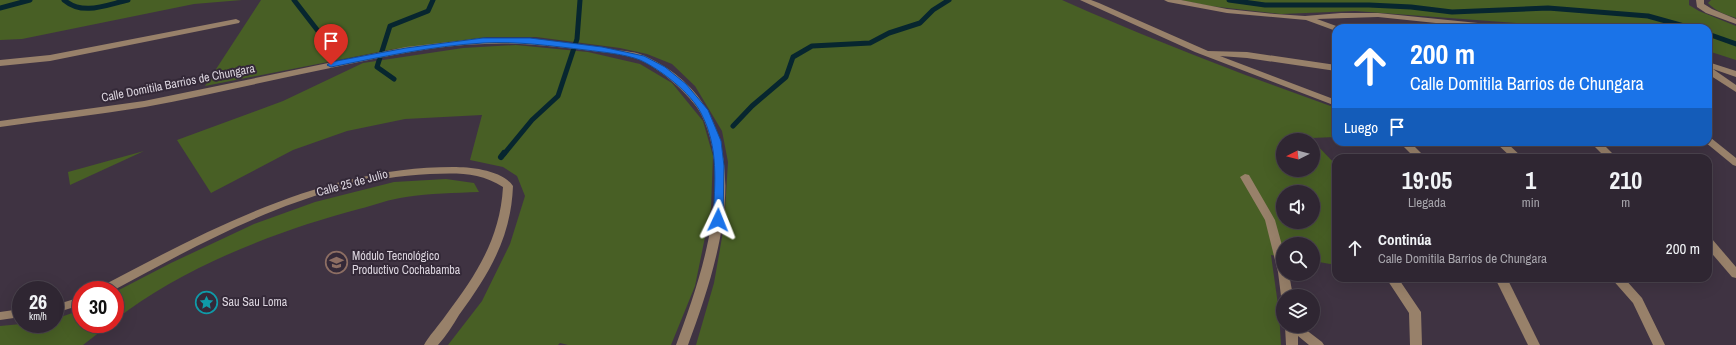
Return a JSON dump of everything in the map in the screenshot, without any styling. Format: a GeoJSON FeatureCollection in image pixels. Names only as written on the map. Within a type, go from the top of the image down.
{"type":"FeatureCollection","features":[{"type":"Feature","properties":{"kind":"street"},"geometry":{"type":"LineString","coordinates":[[1084,0],[1242,68],[1332,101]]}},
{"type":"Feature","properties":{"kind":"street"},"geometry":{"type":"LineString","coordinates":[[1168,0],[1227,11],[1305,18],[1341,14],[1378,15],[1468,24]]}},
{"type":"Feature","properties":{"kind":"street"},"geometry":{"type":"LineString","coordinates":[[1700,0],[1700,5],[1709,11],[1736,22]]}},
{"type":"Feature","properties":{"kind":"street"},"geometry":{"type":"LineString","coordinates":[[1305,18],[1332,28]]}},
{"type":"Feature","properties":{"kind":"street"},"geometry":{"type":"LineString","coordinates":[[0,62],[50,58],[236,21]]}},
{"type":"Feature","properties":{"kind":"street","name":"Calle Domitila Barrios de Chungara"},"geometry":{"type":"LineString","coordinates":[[0,124],[144,104],[406,50],[483,40],[530,41],[602,50],[641,58],[662,69],[683,86],[705,112],[716,141],[720,166],[718,220],[701,294],[682,345]]}},
{"type":"Feature","properties":{"kind":"street"},"geometry":{"type":"LineString","coordinates":[[1203,52],[1247,55],[1332,67]]}},
{"type":"Feature","properties":{"kind":"street"},"geometry":{"type":"LineString","coordinates":[[1712,66],[1736,74]]}},
{"type":"Feature","properties":{"kind":"street"},"geometry":{"type":"LineString","coordinates":[[1712,73],[1736,89]]}},
{"type":"Feature","properties":{"kind":"street"},"geometry":{"type":"LineString","coordinates":[[1712,143],[1736,163]]}},
{"type":"Feature","properties":{"kind":"street"},"geometry":{"type":"LineString","coordinates":[[1408,146],[1417,154]]}},
{"type":"Feature","properties":{"kind":"street"},"geometry":{"type":"LineString","coordinates":[[1504,146],[1514,154]]}},
{"type":"Feature","properties":{"kind":"street"},"geometry":{"type":"LineString","coordinates":[[1599,146],[1608,154]]}},
{"type":"Feature","properties":{"kind":"street","name":"Calle 25 de Julio"},"geometry":{"type":"LineString","coordinates":[[121,281],[222,230],[285,203],[350,182],[387,173],[430,169],[470,170],[491,176],[508,186],[509,201],[500,235],[476,281],[436,339],[430,345]]}},
{"type":"Feature","properties":{"kind":"street"},"geometry":{"type":"LineString","coordinates":[[1245,177],[1270,220],[1276,244]]}},
{"type":"Feature","properties":{"kind":"street"},"geometry":{"type":"LineString","coordinates":[[1712,247],[1736,274]]}},
{"type":"Feature","properties":{"kind":"street"},"geometry":{"type":"LineString","coordinates":[[1395,282],[1415,312],[1416,345]]}},
{"type":"Feature","properties":{"kind":"street"},"geometry":{"type":"LineString","coordinates":[[1504,282],[1534,345]]}},
{"type":"Feature","properties":{"kind":"street"},"geometry":{"type":"LineString","coordinates":[[1621,282],[1638,301],[1659,345]]}},
{"type":"Feature","properties":{"kind":"street"},"geometry":{"type":"LineString","coordinates":[[0,316],[12,314]]}},
{"type":"Feature","properties":{"kind":"street"},"geometry":{"type":"LineString","coordinates":[[1292,333],[1292,345]]}},
{"type":"Feature","properties":{"kind":"street"},"geometry":{"type":"LineString","coordinates":[[1302,333],[1318,345]]}},
{"type":"Feature","properties":{"kind":"green space"},"geometry":{"type":"Polygon","coordinates":[[[0,0],[242,0],[194,4],[22,39],[0,40],[0,0]]]}},
{"type":"Feature","properties":{"kind":"green space"},"geometry":{"type":"Polygon","coordinates":[[[261,0],[1062,0],[1198,57],[1332,107],[1332,137],[1320,138],[1320,133],[1276,133],[1276,177],[1320,177],[1320,148],[1332,161],[1332,264],[1320,262],[1320,237],[1276,237],[1276,256],[1271,255],[1276,291],[1276,333],[1280,333],[1281,345],[696,345],[714,283],[724,226],[728,162],[722,131],[695,86],[672,64],[647,54],[620,48],[536,37],[487,37],[394,49],[205,86],[261,0]]]}},
{"type":"Feature","properties":{"kind":"green space"},"geometry":{"type":"Polygon","coordinates":[[[1180,0],[1689,0],[1689,5],[1699,11],[1736,26],[1736,60],[1712,52],[1712,24],[1528,24],[1355,11],[1281,14],[1210,6],[1180,0]]]}},
{"type":"Feature","properties":{"kind":"green space"},"geometry":{"type":"Polygon","coordinates":[[[1711,0],[1736,0],[1736,18],[1714,8],[1708,3],[1711,0]]]}},
{"type":"Feature","properties":{"kind":"green space"},"geometry":{"type":"Polygon","coordinates":[[[516,45],[588,52],[640,64],[672,83],[703,121],[713,156],[711,208],[695,286],[671,345],[568,345],[560,343],[558,345],[448,345],[482,301],[510,244],[525,196],[517,176],[503,167],[470,160],[482,115],[405,119],[347,131],[293,150],[211,193],[177,140],[283,101],[363,63],[463,48],[516,45]]]}},
{"type":"Feature","properties":{"kind":"green space"},"geometry":{"type":"Polygon","coordinates":[[[144,151],[70,185],[68,172],[144,151]]]}},
{"type":"Feature","properties":{"kind":"green space"},"geometry":{"type":"Polygon","coordinates":[[[446,179],[474,183],[479,192],[433,194],[400,198],[295,228],[200,267],[170,283],[124,314],[124,287],[171,263],[254,224],[315,202],[394,182],[446,179]]]}},
{"type":"Feature","properties":{"kind":"green space"},"geometry":{"type":"Polygon","coordinates":[[[72,313],[72,333],[98,333],[83,345],[0,345],[0,326],[12,325],[12,333],[64,333],[64,316],[72,313]]]}},
{"type":"Feature","properties":{"kind":"waterway"},"geometry":{"type":"LineString","coordinates":[[0,8],[30,0]]}},
{"type":"Feature","properties":{"kind":"waterway"},"geometry":{"type":"LineString","coordinates":[[64,0],[71,5],[87,8],[95,8],[128,0]]}},
{"type":"Feature","properties":{"kind":"waterway"},"geometry":{"type":"LineString","coordinates":[[294,0],[318,31]]}},
{"type":"Feature","properties":{"kind":"waterway"},"geometry":{"type":"LineString","coordinates":[[394,79],[377,67],[390,26],[428,11],[433,0]]}},
{"type":"Feature","properties":{"kind":"waterway"},"geometry":{"type":"LineString","coordinates":[[504,154],[532,120],[558,96],[577,39],[580,0]]}},
{"type":"Feature","properties":{"kind":"waterway"},"geometry":{"type":"LineString","coordinates":[[733,126],[752,106],[786,77],[793,57],[812,46],[870,43],[889,33],[920,23],[933,10],[949,0]]}},
{"type":"Feature","properties":{"kind":"waterway"},"geometry":{"type":"LineString","coordinates":[[1229,0],[1265,5],[1369,5],[1411,7],[1452,12],[1548,8],[1648,16],[1677,24]]}},
{"type":"Feature","properties":{"kind":"waterway"},"geometry":{"type":"LineString","coordinates":[[1712,35],[1736,44]]}},
{"type":"Feature","properties":{"kind":"waterway"},"geometry":{"type":"LineString","coordinates":[[501,157],[504,153]]}},
{"type":"Feature","properties":{"kind":"place","name":"Módulo Tecnológico Productivo Cochabamba"},"geometry":{"type":"Point","coordinates":[337,263]}},
{"type":"Feature","properties":{"kind":"place","name":"Sau Sau Loma"},"geometry":{"type":"Point","coordinates":[207,302]}},
{"type":"Feature","properties":{"kind":"route"},"geometry":{"type":"LineString","coordinates":[[331,65],[406,50],[483,40],[530,41],[602,50],[641,58],[662,69],[683,86],[705,112],[716,141],[720,166],[718,220]]}}]}
